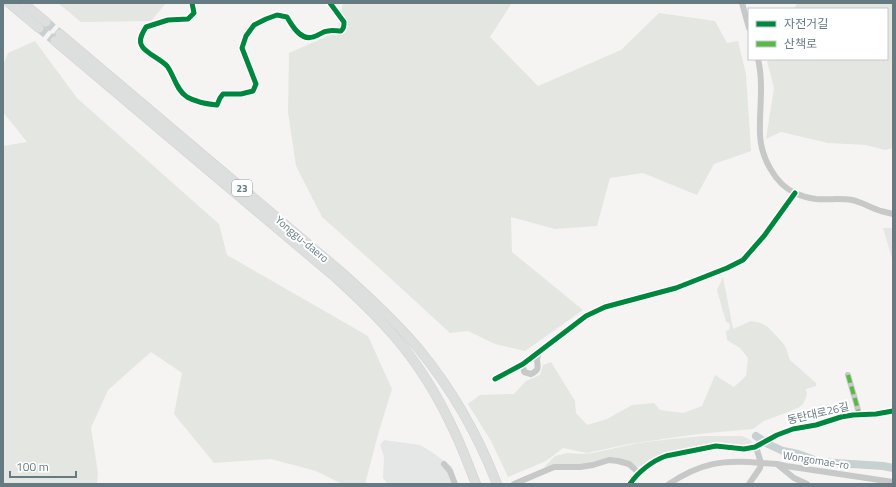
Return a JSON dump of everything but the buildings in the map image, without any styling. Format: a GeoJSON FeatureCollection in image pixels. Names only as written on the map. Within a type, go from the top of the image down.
{"type":"FeatureCollection","features":[{"type":"Feature","properties":{"kind":"highway"},"geometry":{"type":"LineString","coordinates":[[9,3],[42,22]]}},
{"type":"Feature","properties":{"kind":"highway"},"geometry":{"type":"LineString","coordinates":[[23,3],[42,22]]}},
{"type":"Feature","properties":{"kind":"highway"},"geometry":{"type":"LineString","coordinates":[[27,3],[42,22]]}},
{"type":"Feature","properties":{"kind":"highway","name":"Yonggu-daero"},"geometry":{"type":"LineString","coordinates":[[476,484],[455,433],[426,381],[395,337],[377,317],[335,277],[58,38],[361,290],[390,317],[417,348],[453,396],[484,453],[497,484]]}},
{"type":"Feature","properties":{"kind":"street"},"geometry":{"type":"LineString","coordinates":[[192,3],[194,13],[188,19],[168,20],[146,27],[140,38],[141,46],[145,51],[155,56],[167,66],[178,86],[186,96],[199,102],[216,105],[223,94],[241,94],[253,91],[256,84],[242,48],[246,36],[254,25],[277,15],[287,17],[297,32],[302,36],[311,38],[326,31],[341,30],[344,26],[344,22],[330,3]]}},
{"type":"Feature","properties":{"kind":"street"},"geometry":{"type":"LineString","coordinates":[[742,3],[748,24]]}},
{"type":"Feature","properties":{"kind":"street"},"geometry":{"type":"LineString","coordinates":[[758,60],[761,84],[760,138],[762,150],[768,164],[780,182],[795,193],[815,198],[853,200],[893,214]]}},
{"type":"Feature","properties":{"kind":"street"},"geometry":{"type":"LineString","coordinates":[[494,379],[523,364],[586,316],[605,307],[676,288],[727,268],[743,260],[764,236],[795,193]]}},
{"type":"Feature","properties":{"kind":"street"},"geometry":{"type":"LineString","coordinates":[[523,364],[524,372],[531,374],[536,372],[538,366],[537,359],[540,350]]}},
{"type":"Feature","properties":{"kind":"street"},"geometry":{"type":"LineString","coordinates":[[848,375],[859,415]]}},
{"type":"Feature","properties":{"kind":"street","name":"동탄대로26길"},"geometry":{"type":"LineString","coordinates":[[757,446],[773,437],[793,429],[842,417],[893,411]]}},
{"type":"Feature","properties":{"kind":"street"},"geometry":{"type":"LineString","coordinates":[[630,484],[639,472],[660,458],[666,456],[716,446],[744,449],[757,446],[761,463],[760,468],[749,484]]}},
{"type":"Feature","properties":{"kind":"street"},"geometry":{"type":"LineString","coordinates":[[514,484],[554,467],[580,467],[609,460],[618,460],[629,464],[639,472]]}},
{"type":"Feature","properties":{"kind":"street","name":"Wongomae-ro"},"geometry":{"type":"LineString","coordinates":[[669,484],[698,468],[725,461],[776,464],[794,468],[893,482]]}},
{"type":"Feature","properties":{"kind":"street"},"geometry":{"type":"LineString","coordinates":[[444,464],[450,471],[455,484]]}},
{"type":"Feature","properties":{"kind":"street"},"geometry":{"type":"LineString","coordinates":[[776,464],[794,478],[807,484]]}},
{"type":"Feature","properties":{"kind":"shaded area"},"geometry":{"type":"Polygon","coordinates":[[[58,3],[166,3],[151,21],[81,22],[58,3]]]}},
{"type":"Feature","properties":{"kind":"shaded area"},"geometry":{"type":"Polygon","coordinates":[[[343,3],[512,3],[490,37],[538,86],[621,50],[659,13],[715,21],[727,43],[738,41],[746,74],[751,151],[714,164],[697,195],[643,173],[610,178],[597,226],[555,229],[511,217],[512,252],[583,310],[525,351],[495,344],[468,331],[450,333],[322,217],[296,166],[288,112],[289,53],[337,32],[343,3]]]}},
{"type":"Feature","properties":{"kind":"shaded area"},"geometry":{"type":"Polygon","coordinates":[[[797,3],[893,3],[893,148],[885,150],[866,145],[828,143],[781,132],[766,139],[774,88],[767,61],[888,60],[888,8],[794,8],[797,3]]]}},
{"type":"Feature","properties":{"kind":"shaded area"},"geometry":{"type":"Polygon","coordinates":[[[35,41],[77,98],[219,224],[227,255],[368,336],[392,389],[365,484],[342,484],[316,471],[271,459],[214,463],[174,414],[182,373],[151,352],[108,390],[91,428],[98,473],[97,484],[3,484],[3,146],[27,142],[3,112],[3,65],[8,53],[35,41]]]}},
{"type":"Feature","properties":{"kind":"shaded area"},"geometry":{"type":"Polygon","coordinates":[[[883,228],[893,228],[893,262],[883,228]]]}},
{"type":"Feature","properties":{"kind":"shaded area"},"geometry":{"type":"Polygon","coordinates":[[[723,277],[733,329],[751,321],[761,323],[768,327],[786,348],[790,360],[816,383],[816,386],[806,389],[807,394],[803,404],[798,408],[764,421],[753,429],[698,434],[629,444],[587,453],[563,448],[546,461],[508,477],[491,441],[468,404],[480,395],[514,394],[526,381],[540,375],[543,365],[551,362],[575,401],[576,413],[587,425],[607,419],[632,405],[654,403],[660,410],[683,413],[702,406],[715,375],[734,387],[746,376],[748,358],[740,348],[727,340],[726,331],[729,330],[730,326],[729,323],[726,322],[717,290],[723,277]]]}},
{"type":"Feature","properties":{"kind":"shaded area"},"geometry":{"type":"Polygon","coordinates":[[[704,436],[742,436],[749,439],[753,443],[739,446],[717,443],[671,452],[639,467],[616,458],[584,465],[544,467],[555,456],[567,453],[593,453],[638,443],[704,436]]]}},
{"type":"Feature","properties":{"kind":"shaded area"},"geometry":{"type":"Polygon","coordinates":[[[384,440],[420,445],[432,452],[452,467],[454,484],[388,484],[383,478],[384,456],[380,445],[384,440]]]}},
{"type":"Feature","properties":{"kind":"waterway"},"geometry":{"type":"LineString","coordinates":[[756,436],[783,451],[798,454],[820,462],[893,468]]}},
{"type":"Feature","properties":{"kind":"tunnel"},"geometry":{"type":"LineString","coordinates":[[46,22],[60,34]]}},
{"type":"Feature","properties":{"kind":"tunnel"},"geometry":{"type":"LineString","coordinates":[[39,28],[55,41]]}},
{"type":"Feature","properties":{"kind":"marked path"},"geometry":{"type":"LineString","coordinates":[[848,375],[859,415]]}},
{"type":"Feature","properties":{"kind":"cycle path"},"geometry":{"type":"LineString","coordinates":[[192,3],[194,13],[188,19],[168,20],[146,27],[141,37],[141,44],[145,50],[167,66],[183,94],[198,101],[217,105],[223,94],[241,94],[253,91],[256,84],[242,48],[246,36],[254,25],[277,15],[287,17],[297,32],[305,37],[313,37],[326,31],[341,31],[344,27],[344,22],[330,3]]}},
{"type":"Feature","properties":{"kind":"cycle path"},"geometry":{"type":"LineString","coordinates":[[495,379],[523,364],[586,316],[605,307],[676,288],[727,268],[743,260],[764,236],[795,193]]}},
{"type":"Feature","properties":{"kind":"cycle path"},"geometry":{"type":"LineString","coordinates":[[630,484],[646,467],[666,456],[716,446],[744,449],[755,447],[777,435],[793,429],[816,425],[841,417],[893,411]]}}]}
